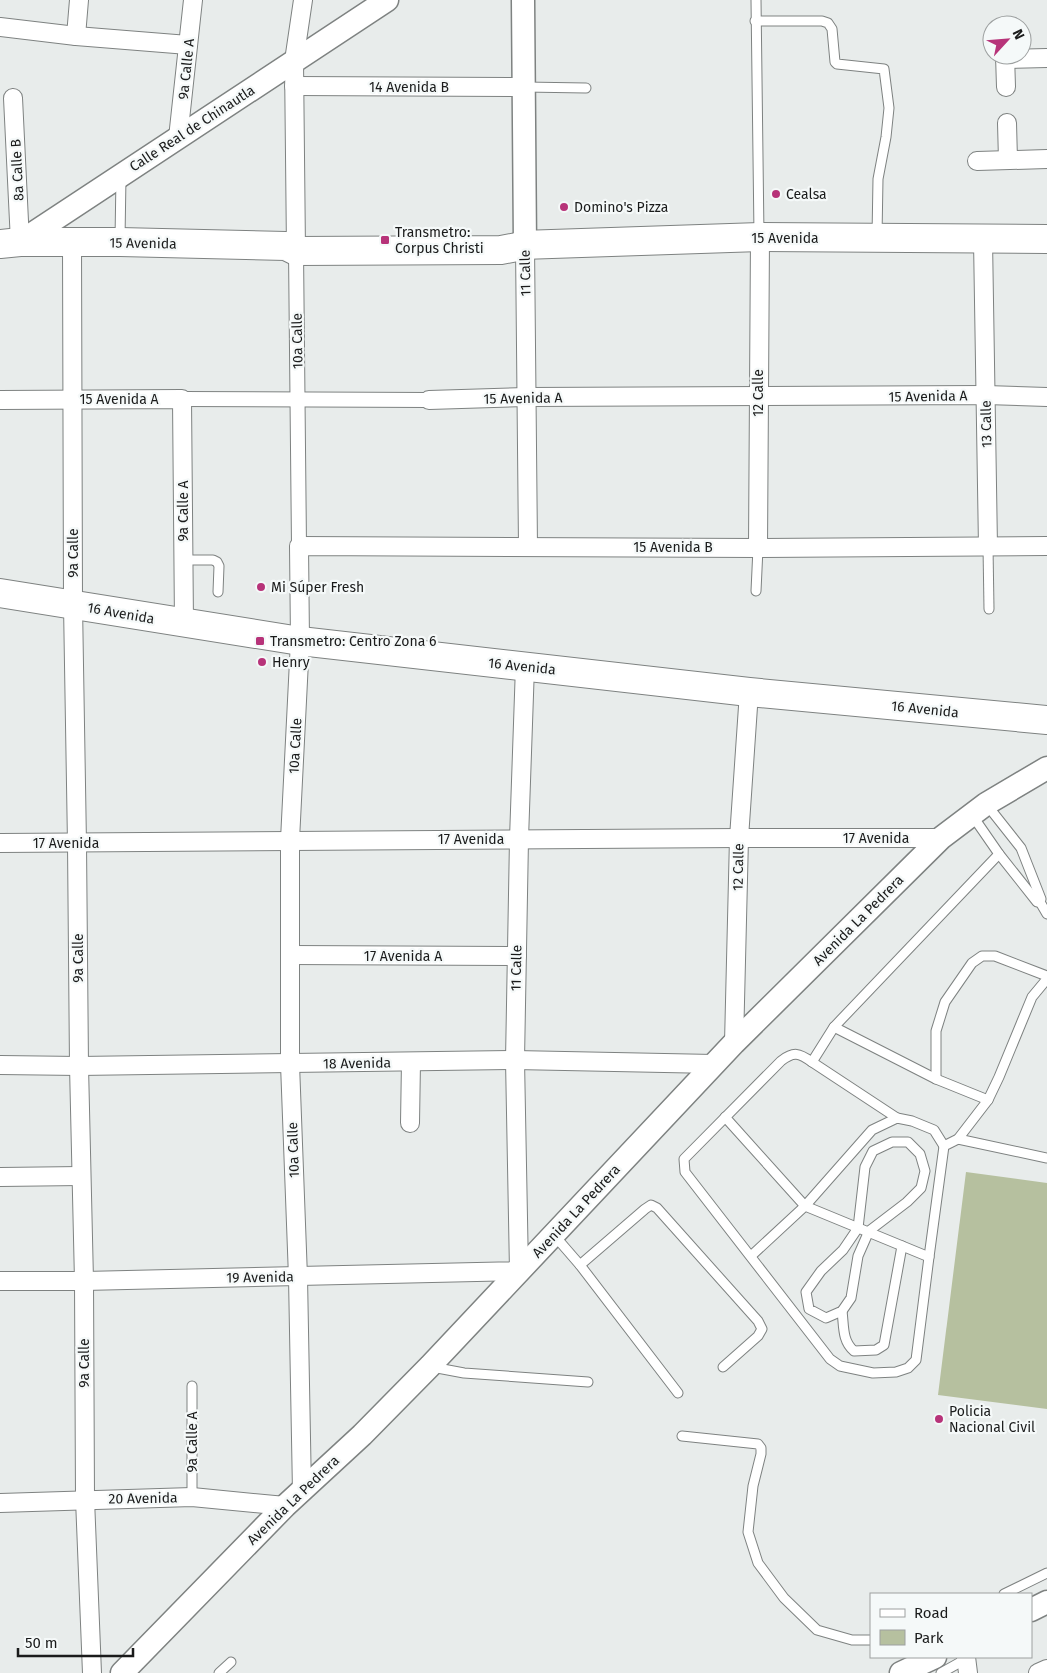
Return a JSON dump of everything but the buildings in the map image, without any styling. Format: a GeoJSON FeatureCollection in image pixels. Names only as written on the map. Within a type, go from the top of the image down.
{"type":"FeatureCollection","features":[{"type":"Feature","properties":{"kind":"main road","name":"15 Avenida"},"geometry":{"type":"LineString","coordinates":[[10,243],[120,242],[501,250],[524,245],[760,238],[1047,239]]}},
{"type":"Feature","properties":{"kind":"main road","name":"16 Avenida"},"geometry":{"type":"LineString","coordinates":[[0,593],[300,641],[749,692],[1047,720]]}},
{"type":"Feature","properties":{"kind":"street"},"geometry":{"type":"LineString","coordinates":[[76,36],[79,0]]}},
{"type":"Feature","properties":{"kind":"street","name":"9a Calle A"},"geometry":{"type":"LineString","coordinates":[[178,138],[194,0]]}},
{"type":"Feature","properties":{"kind":"street","name":"10a Calle"},"geometry":{"type":"LineString","coordinates":[[293,1499],[298,1277],[290,1064],[290,840],[300,641],[298,398],[293,246],[294,61],[303,0]]}},
{"type":"Feature","properties":{"kind":"street","name":"Calle Real de Chinautla"},"geometry":{"type":"LineString","coordinates":[[10,243],[91,195],[387,0]]}},
{"type":"Feature","properties":{"kind":"street","name":"11 Calle"},"geometry":{"type":"LineString","coordinates":[[523,0],[528,546]]}},
{"type":"Feature","properties":{"kind":"street"},"geometry":{"type":"LineString","coordinates":[[0,27],[76,36],[188,45]]}},
{"type":"Feature","properties":{"kind":"street"},"geometry":{"type":"LineString","coordinates":[[1032,58],[1047,58]]}},
{"type":"Feature","properties":{"kind":"street"},"geometry":{"type":"LineString","coordinates":[[1005,65],[1006,87]]}},
{"type":"Feature","properties":{"kind":"street","name":"14 Avenida B"},"geometry":{"type":"LineString","coordinates":[[294,86],[524,87]]}},
{"type":"Feature","properties":{"kind":"street","name":"8a Calle B"},"geometry":{"type":"LineString","coordinates":[[10,243],[13,98]]}},
{"type":"Feature","properties":{"kind":"street"},"geometry":{"type":"LineString","coordinates":[[1007,123],[1008,160]]}},
{"type":"Feature","properties":{"kind":"street"},"geometry":{"type":"LineString","coordinates":[[977,161],[1047,158]]}},
{"type":"Feature","properties":{"kind":"street","name":"Calle Real de Chinautla"},"geometry":{"type":"LineString","coordinates":[[72,243],[70,233],[73,222],[78,211],[91,195]]}},
{"type":"Feature","properties":{"kind":"street","name":"12 Calle"},"geometry":{"type":"LineString","coordinates":[[758,548],[760,238]]}},
{"type":"Feature","properties":{"kind":"street","name":"13 Calle"},"geometry":{"type":"LineString","coordinates":[[983,240],[988,547]]}},
{"type":"Feature","properties":{"kind":"street","name":"9a Calle"},"geometry":{"type":"LineString","coordinates":[[72,243],[73,604],[79,1066],[84,1281],[85,1499],[92,1673]]}},
{"type":"Feature","properties":{"kind":"street","name":"15 Avenida A"},"geometry":{"type":"LineString","coordinates":[[0,400],[298,398],[429,400],[526,397],[986,395],[1047,397]]}},
{"type":"Feature","properties":{"kind":"street","name":"9a Calle A"},"geometry":{"type":"LineString","coordinates":[[182,399],[184,623]]}},
{"type":"Feature","properties":{"kind":"street","name":"15 Avenida B"},"geometry":{"type":"LineString","coordinates":[[299,546],[758,548],[1047,546]]}},
{"type":"Feature","properties":{"kind":"street","name":"11 Calle"},"geometry":{"type":"LineString","coordinates":[[519,1271],[515,1060],[516,956],[518,839],[525,666]]}},
{"type":"Feature","properties":{"kind":"street","name":"12 Calle"},"geometry":{"type":"LineString","coordinates":[[734,1043],[739,838],[749,692]]}},
{"type":"Feature","properties":{"kind":"street","name":"Avenida La Pedrera"},"geometry":{"type":"LineString","coordinates":[[122,1673],[293,1499],[362,1435],[430,1366],[734,1043],[941,838],[979,810],[1047,768]]}},
{"type":"Feature","properties":{"kind":"street","name":"17 Avenida"},"geometry":{"type":"LineString","coordinates":[[0,843],[941,838]]}},
{"type":"Feature","properties":{"kind":"street","name":"17 Avenida A"},"geometry":{"type":"LineString","coordinates":[[290,955],[516,956]]}},
{"type":"Feature","properties":{"kind":"street","name":"18 Avenida"},"geometry":{"type":"LineString","coordinates":[[0,1065],[290,1064],[515,1060],[714,1064]]}},
{"type":"Feature","properties":{"kind":"street"},"geometry":{"type":"LineString","coordinates":[[410,1124],[411,1062]]}},
{"type":"Feature","properties":{"kind":"street"},"geometry":{"type":"LineString","coordinates":[[0,1177],[81,1176]]}},
{"type":"Feature","properties":{"kind":"street","name":"19 Avenida"},"geometry":{"type":"LineString","coordinates":[[0,1281],[298,1277],[519,1271]]}},
{"type":"Feature","properties":{"kind":"street","name":"20 Avenida"},"geometry":{"type":"LineString","coordinates":[[0,1503],[192,1497],[293,1499]]}},
{"type":"Feature","properties":{"kind":"street"},"geometry":{"type":"LineString","coordinates":[[1032,1610],[1047,1602]]}},
{"type":"Feature","properties":{"kind":"street"},"geometry":{"type":"LineString","coordinates":[[907,1672],[932,1658]]}},
{"type":"Feature","properties":{"kind":"street"},"geometry":{"type":"LineString","coordinates":[[1038,1673],[1047,1669]]}},
{"type":"Feature","properties":{"kind":"lane"},"geometry":{"type":"LineString","coordinates":[[756,0],[760,238]]}},
{"type":"Feature","properties":{"kind":"lane"},"geometry":{"type":"LineString","coordinates":[[755,21],[822,21],[828,23],[832,29],[835,62],[837,64],[884,69],[889,108],[886,137],[878,178],[877,239]]}},
{"type":"Feature","properties":{"kind":"lane"},"geometry":{"type":"LineString","coordinates":[[524,87],[586,88]]}},
{"type":"Feature","properties":{"kind":"lane"},"geometry":{"type":"LineString","coordinates":[[120,242],[121,175]]}},
{"type":"Feature","properties":{"kind":"lane","name":"13 Calle"},"geometry":{"type":"LineString","coordinates":[[988,547],[989,608]]}},
{"type":"Feature","properties":{"kind":"lane"},"geometry":{"type":"LineString","coordinates":[[756,591],[758,548]]}},
{"type":"Feature","properties":{"kind":"lane"},"geometry":{"type":"LineString","coordinates":[[184,560],[213,560],[217,562],[219,566],[218,592]]}},
{"type":"Feature","properties":{"kind":"lane"},"geometry":{"type":"LineString","coordinates":[[979,810],[998,854],[1037,902],[1040,902]]}},
{"type":"Feature","properties":{"kind":"lane"},"geometry":{"type":"LineString","coordinates":[[979,810],[1021,848],[1041,898],[1040,902],[1047,914]]}},
{"type":"Feature","properties":{"kind":"lane"},"geometry":{"type":"LineString","coordinates":[[812,1062],[834,1027],[998,854]]}},
{"type":"Feature","properties":{"kind":"lane"},"geometry":{"type":"LineString","coordinates":[[936,1079],[936,1030],[945,1002],[972,963],[982,956],[995,956],[1047,977],[1032,998],[988,1100],[958,1139],[944,1146]]}},
{"type":"Feature","properties":{"kind":"lane"},"geometry":{"type":"LineString","coordinates":[[834,1027],[936,1079],[988,1100]]}},
{"type":"Feature","properties":{"kind":"lane"},"geometry":{"type":"LineString","coordinates":[[790,1054],[802,1055],[812,1062],[897,1118],[912,1121],[934,1130],[944,1146],[916,1360],[908,1368],[896,1372],[873,1373],[840,1366],[830,1359],[684,1172],[684,1159],[781,1061],[790,1054]]}},
{"type":"Feature","properties":{"kind":"lane"},"geometry":{"type":"LineString","coordinates":[[725,1117],[805,1206],[929,1257]]}},
{"type":"Feature","properties":{"kind":"lane"},"geometry":{"type":"LineString","coordinates":[[751,1256],[805,1206],[872,1130],[897,1118]]}},
{"type":"Feature","properties":{"kind":"lane"},"geometry":{"type":"LineString","coordinates":[[958,1139],[1047,1158]]}},
{"type":"Feature","properties":{"kind":"lane"},"geometry":{"type":"LineString","coordinates":[[892,1142],[908,1142],[920,1154],[925,1171],[921,1188],[907,1202],[869,1231],[858,1256],[851,1298],[842,1311],[826,1318],[809,1309],[806,1292],[820,1271],[843,1250],[858,1228],[865,1167],[873,1151],[892,1142]]}},
{"type":"Feature","properties":{"kind":"lane"},"geometry":{"type":"LineString","coordinates":[[580,1265],[644,1209],[651,1205],[657,1208],[758,1321],[762,1329],[758,1336],[723,1367]]}},
{"type":"Feature","properties":{"kind":"lane"},"geometry":{"type":"LineString","coordinates":[[554,1234],[678,1393]]}},
{"type":"Feature","properties":{"kind":"lane"},"geometry":{"type":"LineString","coordinates":[[842,1311],[845,1340],[854,1351],[876,1350],[884,1345],[902,1246]]}},
{"type":"Feature","properties":{"kind":"lane"},"geometry":{"type":"LineString","coordinates":[[430,1366],[464,1374],[588,1382]]}},
{"type":"Feature","properties":{"kind":"lane","name":"9a Calle A"},"geometry":{"type":"LineString","coordinates":[[192,1386],[192,1497]]}},
{"type":"Feature","properties":{"kind":"lane"},"geometry":{"type":"LineString","coordinates":[[682,1436],[758,1444],[761,1448],[761,1454],[753,1486],[748,1532],[758,1563],[784,1598],[817,1630],[852,1640],[870,1640]]}},
{"type":"Feature","properties":{"kind":"lane"},"geometry":{"type":"LineString","coordinates":[[1006,1593],[1047,1573]]}},
{"type":"Feature","properties":{"kind":"lane"},"geometry":{"type":"LineString","coordinates":[[219,1673],[231,1662]]}},
{"type":"Feature","properties":{"kind":"lane"},"geometry":{"type":"LineString","coordinates":[[941,1673],[967,1663]]}},
{"type":"Feature","properties":{"kind":"green space"},"geometry":{"type":"Polygon","coordinates":[[[966,1172],[1047,1183],[1047,1409],[938,1395],[966,1172]]]}},
{"type":"Feature","properties":{"kind":"place","name":"Cealsa"},"geometry":{"type":"Point","coordinates":[776,194]}},
{"type":"Feature","properties":{"kind":"place","name":"Domino's Pizza"},"geometry":{"type":"Point","coordinates":[564,207]}},
{"type":"Feature","properties":{"kind":"place","name":"Transmetro: Corpus Christi"},"geometry":{"type":"Point","coordinates":[385,240]}},
{"type":"Feature","properties":{"kind":"place","name":"Mi Súper Fresh"},"geometry":{"type":"Point","coordinates":[261,587]}},
{"type":"Feature","properties":{"kind":"place","name":"Transmetro: Centro Zona 6"},"geometry":{"type":"Point","coordinates":[260,641]}},
{"type":"Feature","properties":{"kind":"place","name":"Henry"},"geometry":{"type":"Point","coordinates":[262,662]}},
{"type":"Feature","properties":{"kind":"place","name":"Policia Nacional Civil"},"geometry":{"type":"Point","coordinates":[939,1419]}}]}
